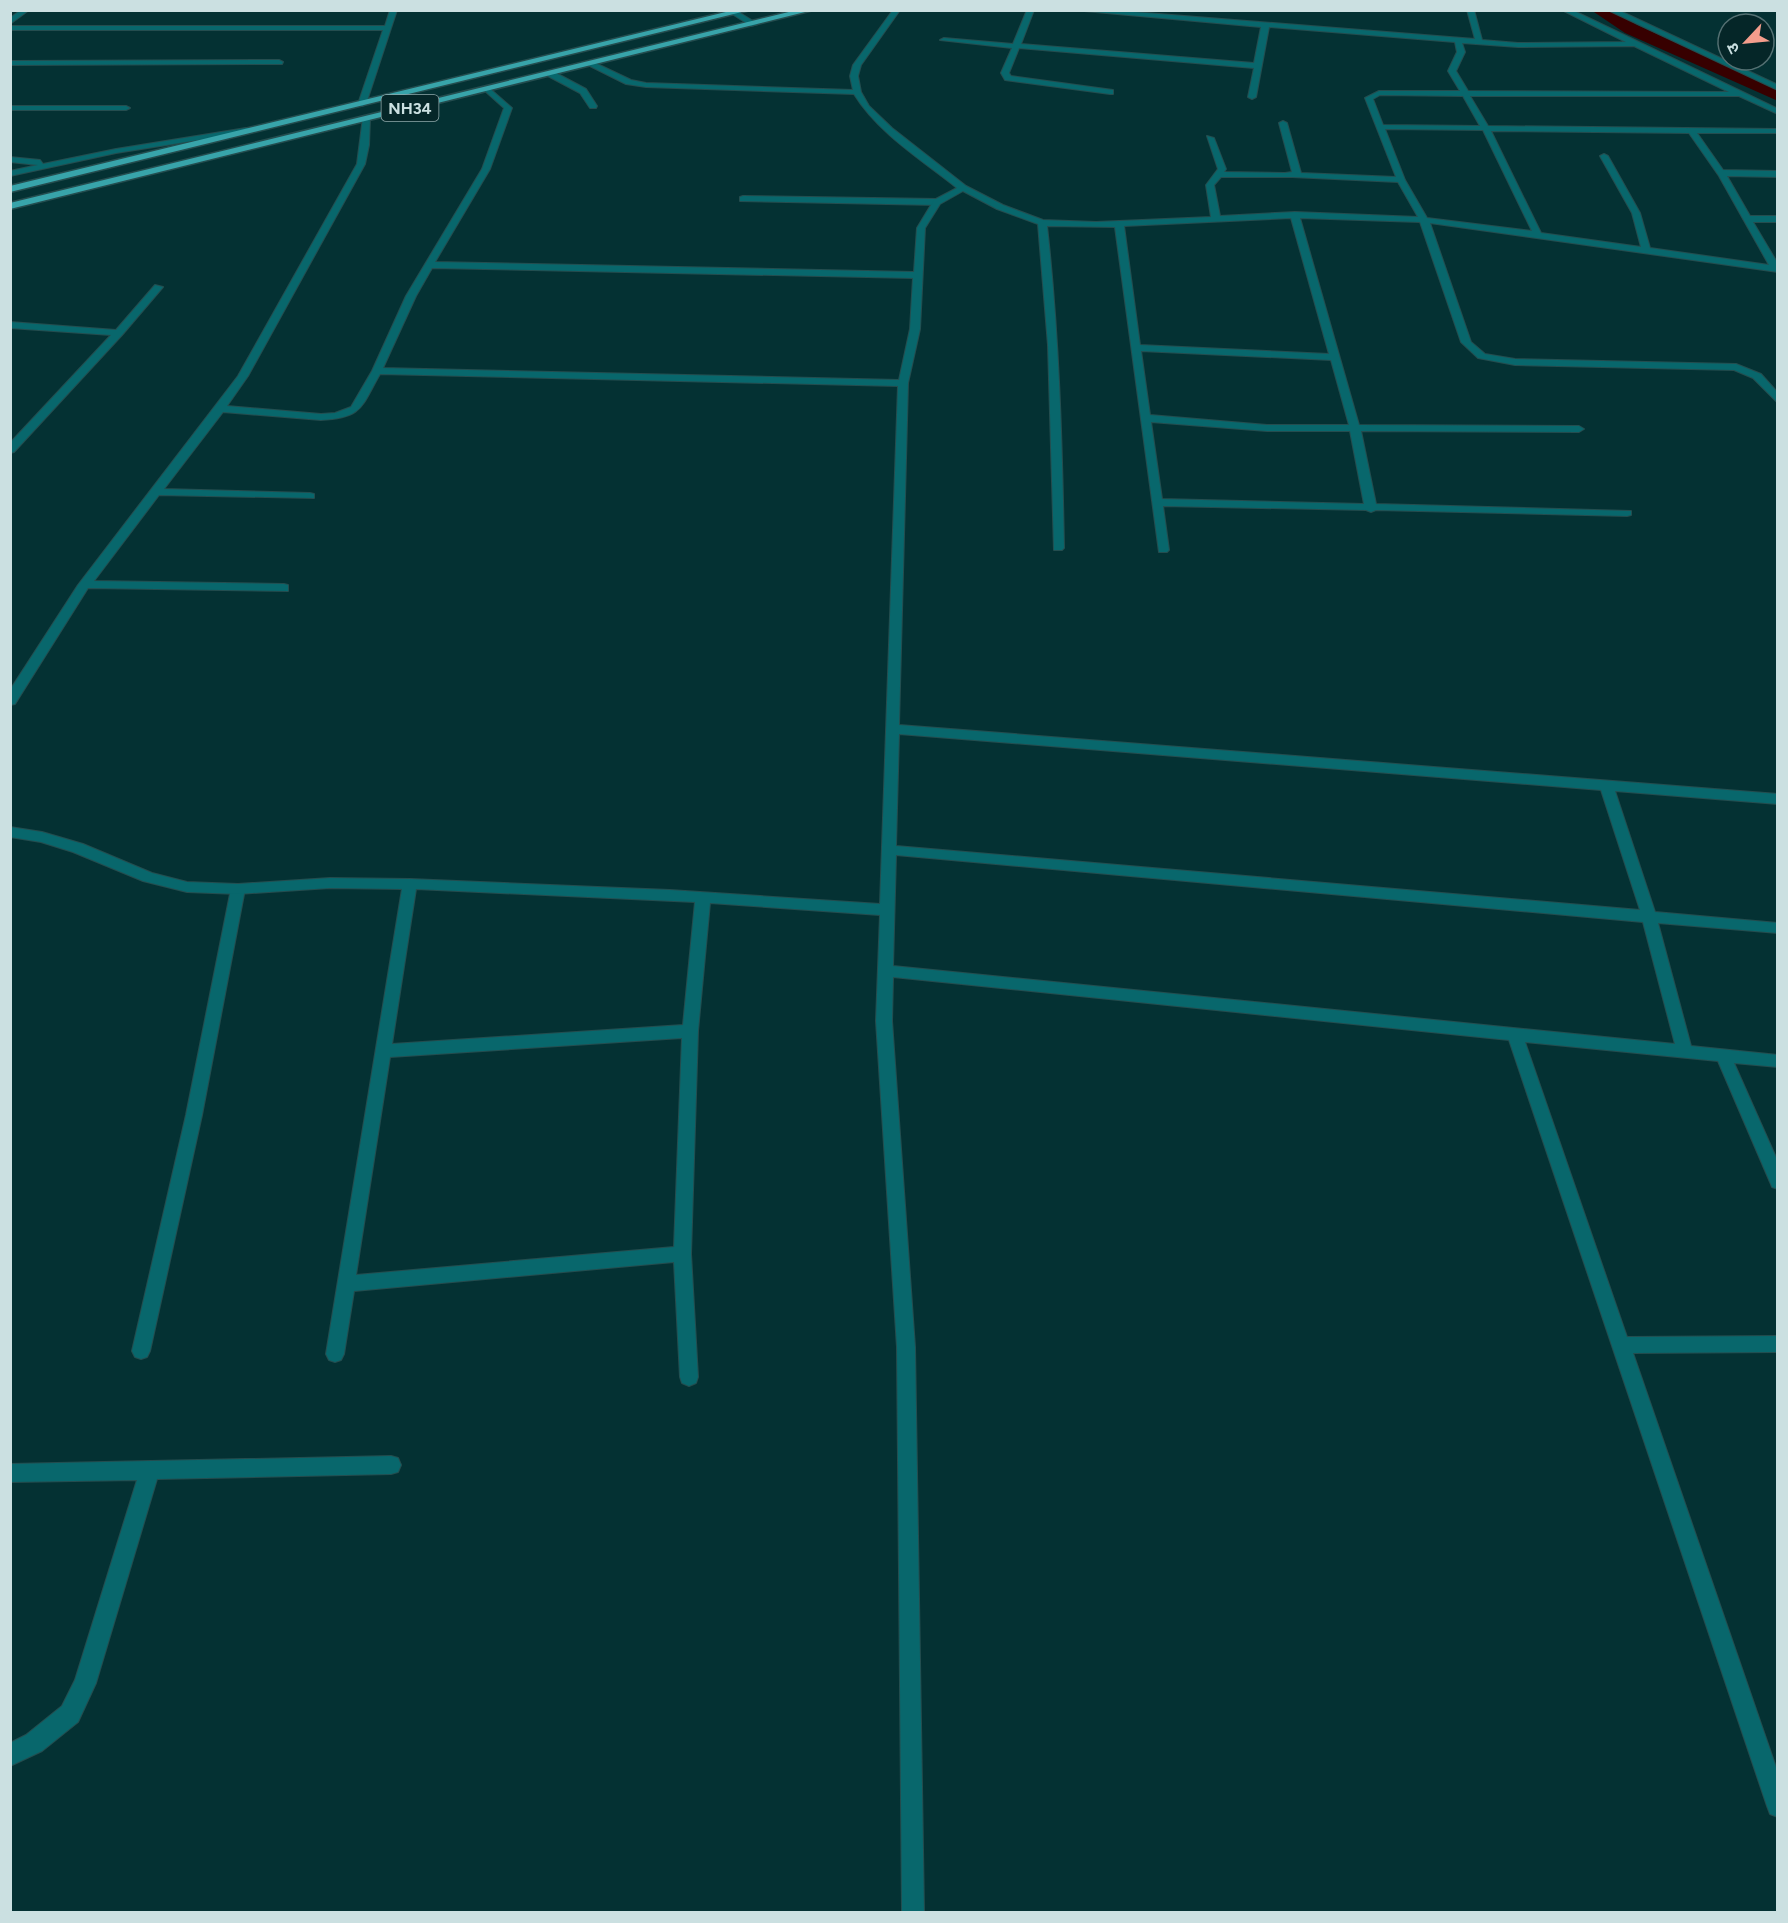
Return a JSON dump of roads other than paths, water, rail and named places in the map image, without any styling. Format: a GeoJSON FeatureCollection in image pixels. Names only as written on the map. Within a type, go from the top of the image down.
{"type":"FeatureCollection","features":[{"type":"Feature","properties":{"kind":"highway","name":"NH34"},"geometry":{"type":"LineString","coordinates":[[10,189],[746,10]]}},
{"type":"Feature","properties":{"kind":"highway","name":"NH34"},"geometry":{"type":"LineString","coordinates":[[10,206],[809,10]]}},
{"type":"Feature","properties":{"kind":"street"},"geometry":{"type":"LineString","coordinates":[[10,22],[26,10]]}},
{"type":"Feature","properties":{"kind":"street"},"geometry":{"type":"LineString","coordinates":[[362,104],[394,10]]}},
{"type":"Feature","properties":{"kind":"street"},"geometry":{"type":"LineString","coordinates":[[897,10],[857,65],[854,76],[857,92],[866,107],[889,130],[963,188],[1000,207],[1042,223],[1077,226],[1295,215],[1424,220],[1776,269]]}},
{"type":"Feature","properties":{"kind":"street"},"geometry":{"type":"LineString","coordinates":[[1031,10],[1005,73],[1008,78],[1110,92]]}},
{"type":"Feature","properties":{"kind":"street"},"geometry":{"type":"LineString","coordinates":[[1076,10],[1265,27],[1537,46],[1634,44]]}},
{"type":"Feature","properties":{"kind":"street"},"geometry":{"type":"LineString","coordinates":[[1470,10],[1479,42]]}},
{"type":"Feature","properties":{"kind":"street"},"geometry":{"type":"LineString","coordinates":[[1565,10],[1778,112]]}},
{"type":"Feature","properties":{"kind":"street"},"geometry":{"type":"LineString","coordinates":[[1611,10],[1778,88]]}},
{"type":"Feature","properties":{"kind":"street"},"geometry":{"type":"LineString","coordinates":[[731,12],[754,24]]}},
{"type":"Feature","properties":{"kind":"street"},"geometry":{"type":"LineString","coordinates":[[1252,97],[1265,27]]}},
{"type":"Feature","properties":{"kind":"street"},"geometry":{"type":"LineString","coordinates":[[10,28],[386,28]]}},
{"type":"Feature","properties":{"kind":"street"},"geometry":{"type":"LineString","coordinates":[[944,40],[1259,66]]}},
{"type":"Feature","properties":{"kind":"street"},"geometry":{"type":"LineString","coordinates":[[1458,41],[1461,52],[1452,71],[1485,127],[1538,235]]}},
{"type":"Feature","properties":{"kind":"street"},"geometry":{"type":"LineString","coordinates":[[10,63],[279,62]]}},
{"type":"Feature","properties":{"kind":"street"},"geometry":{"type":"LineString","coordinates":[[590,64],[629,82],[646,85],[857,92]]}},
{"type":"Feature","properties":{"kind":"street"},"geometry":{"type":"LineString","coordinates":[[551,74],[583,91],[593,106]]}},
{"type":"Feature","properties":{"kind":"street"},"geometry":{"type":"LineString","coordinates":[[1751,76],[1769,75]]}},
{"type":"Feature","properties":{"kind":"street"},"geometry":{"type":"LineString","coordinates":[[220,409],[336,416],[355,409],[377,371],[411,296],[486,169],[508,108],[488,89]]}},
{"type":"Feature","properties":{"kind":"street"},"geometry":{"type":"LineString","coordinates":[[1739,94],[1379,93],[1372,95],[1369,102],[1401,180],[1424,220],[1466,342],[1472,352],[1483,358],[1515,362],[1736,367],[1756,376],[1778,400]]}},
{"type":"Feature","properties":{"kind":"street"},"geometry":{"type":"LineString","coordinates":[[10,108],[126,108]]}},
{"type":"Feature","properties":{"kind":"street"},"geometry":{"type":"LineString","coordinates":[[10,701],[82,588],[220,409],[267,334],[361,164],[366,119]]}},
{"type":"Feature","properties":{"kind":"street"},"geometry":{"type":"LineString","coordinates":[[1283,123],[1298,171],[1294,175]]}},
{"type":"Feature","properties":{"kind":"street"},"geometry":{"type":"LineString","coordinates":[[10,174],[52,164],[273,126]]}},
{"type":"Feature","properties":{"kind":"street"},"geometry":{"type":"LineString","coordinates":[[1380,127],[1693,132],[1778,131]]}},
{"type":"Feature","properties":{"kind":"street"},"geometry":{"type":"LineString","coordinates":[[1693,132],[1722,174],[1776,269]]}},
{"type":"Feature","properties":{"kind":"street"},"geometry":{"type":"LineString","coordinates":[[1210,138],[1222,169],[1221,174]]}},
{"type":"Feature","properties":{"kind":"street"},"geometry":{"type":"LineString","coordinates":[[1604,156],[1636,213],[1646,250]]}},
{"type":"Feature","properties":{"kind":"street"},"geometry":{"type":"LineString","coordinates":[[10,159],[52,164]]}},
{"type":"Feature","properties":{"kind":"street"},"geometry":{"type":"LineString","coordinates":[[1216,218],[1210,185],[1212,180],[1221,174],[1401,180]]}},
{"type":"Feature","properties":{"kind":"street"},"geometry":{"type":"LineString","coordinates":[[1722,174],[1778,174]]}},
{"type":"Feature","properties":{"kind":"street"},"geometry":{"type":"LineString","coordinates":[[743,199],[937,202],[963,188]]}},
{"type":"Feature","properties":{"kind":"street"},"geometry":{"type":"LineString","coordinates":[[913,1912],[906,1347],[884,1021],[903,383],[915,329],[921,228],[937,202]]}},
{"type":"Feature","properties":{"kind":"street"},"geometry":{"type":"LineString","coordinates":[[1295,215],[1355,429],[1371,508]]}},
{"type":"Feature","properties":{"kind":"street"},"geometry":{"type":"LineString","coordinates":[[1747,219],[1778,219]]}},
{"type":"Feature","properties":{"kind":"street"},"geometry":{"type":"LineString","coordinates":[[1042,223],[1051,292],[1056,367],[1058,548]]}},
{"type":"Feature","properties":{"kind":"street"},"geometry":{"type":"LineString","coordinates":[[1119,224],[1163,550]]}},
{"type":"Feature","properties":{"kind":"street"},"geometry":{"type":"LineString","coordinates":[[429,265],[917,274]]}},
{"type":"Feature","properties":{"kind":"street"},"geometry":{"type":"LineString","coordinates":[[10,450],[119,333],[158,287]]}},
{"type":"Feature","properties":{"kind":"street"},"geometry":{"type":"LineString","coordinates":[[10,325],[119,333]]}},
{"type":"Feature","properties":{"kind":"street"},"geometry":{"type":"LineString","coordinates":[[1137,348],[1335,357]]}},
{"type":"Feature","properties":{"kind":"street"},"geometry":{"type":"LineString","coordinates":[[377,371],[903,383]]}},
{"type":"Feature","properties":{"kind":"street"},"geometry":{"type":"LineString","coordinates":[[1146,418],[1232,426],[1355,429],[1579,429]]}},
{"type":"Feature","properties":{"kind":"street"},"geometry":{"type":"LineString","coordinates":[[157,492],[310,496]]}},
{"type":"Feature","properties":{"kind":"street"},"geometry":{"type":"LineString","coordinates":[[1156,502],[1627,513]]}},
{"type":"Feature","properties":{"kind":"street"},"geometry":{"type":"LineString","coordinates":[[86,584],[284,588]]}},
{"type":"Feature","properties":{"kind":"street"},"geometry":{"type":"LineString","coordinates":[[893,729],[1778,800]]}},
{"type":"Feature","properties":{"kind":"street"},"geometry":{"type":"LineString","coordinates":[[1606,785],[1648,916],[1685,1052]]}},
{"type":"Feature","properties":{"kind":"street"},"geometry":{"type":"LineString","coordinates":[[10,832],[42,837],[78,848],[148,877],[187,887],[238,889],[330,883],[410,884],[703,897],[888,910]]}},
{"type":"Feature","properties":{"kind":"street"},"geometry":{"type":"LineString","coordinates":[[890,850],[1778,928]]}},
{"type":"Feature","properties":{"kind":"street"},"geometry":{"type":"LineString","coordinates":[[335,1354],[410,884]]}},
{"type":"Feature","properties":{"kind":"street"},"geometry":{"type":"LineString","coordinates":[[141,1351],[194,1115],[238,889]]}},
{"type":"Feature","properties":{"kind":"street"},"geometry":{"type":"LineString","coordinates":[[689,1377],[682,1254],[690,1031],[703,897]]}},
{"type":"Feature","properties":{"kind":"street"},"geometry":{"type":"LineString","coordinates":[[886,971],[1778,1061]]}},
{"type":"Feature","properties":{"kind":"street"},"geometry":{"type":"LineString","coordinates":[[383,1051],[690,1031]]}},
{"type":"Feature","properties":{"kind":"street"},"geometry":{"type":"LineString","coordinates":[[1515,1034],[1778,1806]]}},
{"type":"Feature","properties":{"kind":"street"},"geometry":{"type":"LineString","coordinates":[[1723,1055],[1778,1182]]}},
{"type":"Feature","properties":{"kind":"street"},"geometry":{"type":"LineString","coordinates":[[347,1284],[682,1254]]}},
{"type":"Feature","properties":{"kind":"street"},"geometry":{"type":"LineString","coordinates":[[1621,1345],[1778,1344]]}},
{"type":"Feature","properties":{"kind":"street"},"geometry":{"type":"LineString","coordinates":[[10,1473],[391,1465]]}},
{"type":"Feature","properties":{"kind":"street"},"geometry":{"type":"LineString","coordinates":[[10,1755],[34,1743],[52,1729],[70,1714],[75,1704],[85,1683],[150,1470]]}},
{"type":"Feature","properties":{"kind":"waterway"},"geometry":{"type":"LineString","coordinates":[[1599,10],[1631,29],[1778,96]]}}]}
